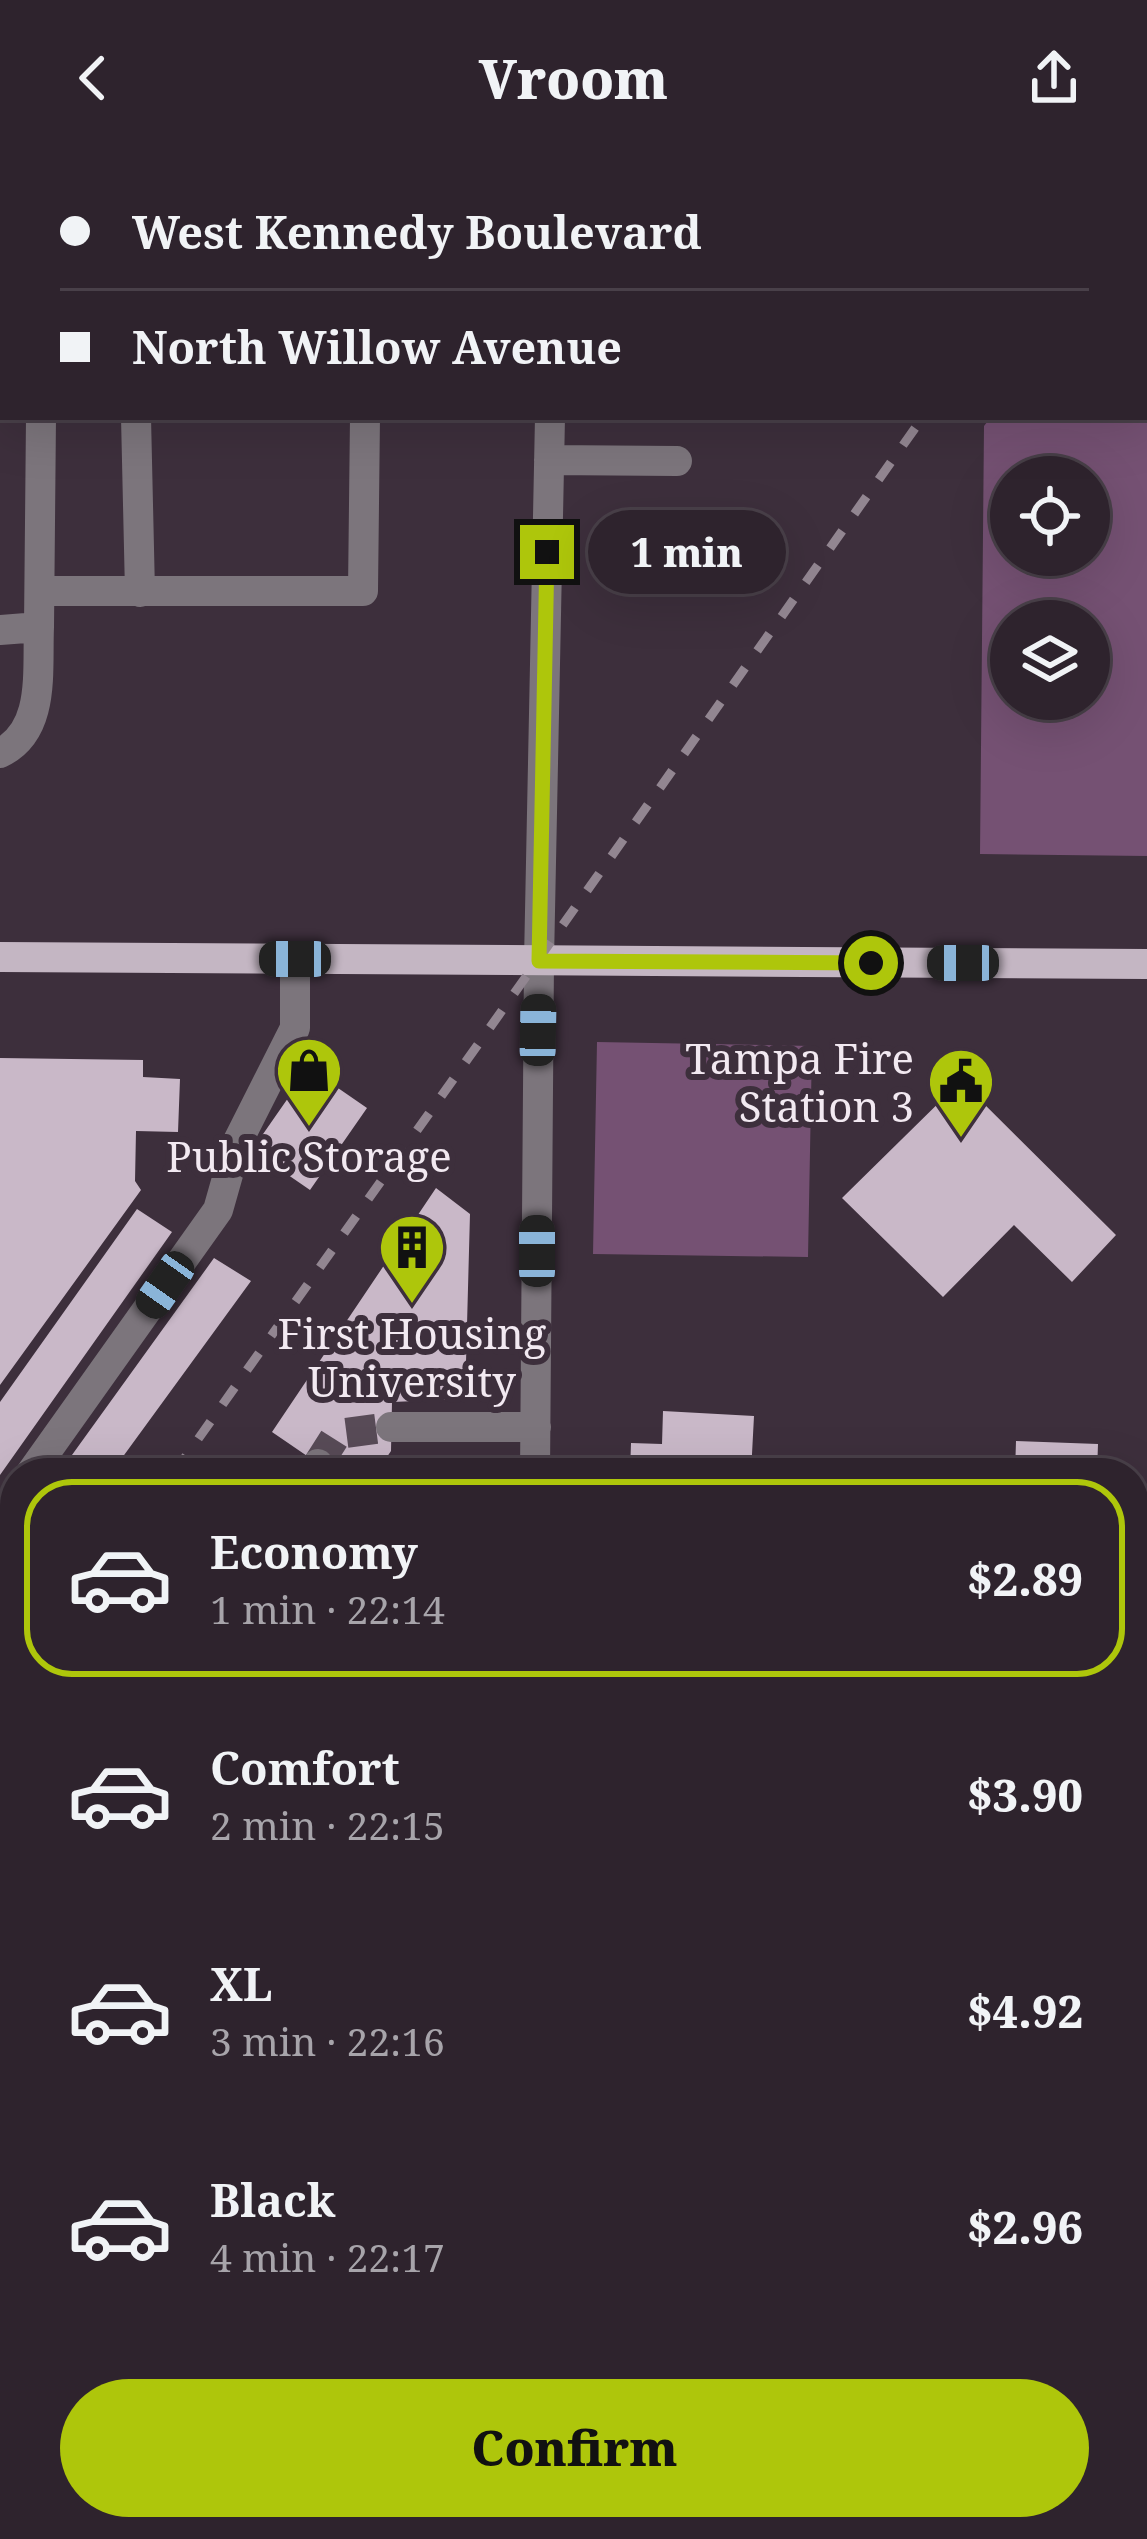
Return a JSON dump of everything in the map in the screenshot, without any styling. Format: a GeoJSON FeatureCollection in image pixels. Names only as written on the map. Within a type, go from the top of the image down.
{"type":"FeatureCollection","features":[{"type":"Feature","properties":{"kind":"main road"},"geometry":{"type":"LineString","coordinates":[[0,956],[1147,964]]}},
{"type":"Feature","properties":{"kind":"street"},"geometry":{"type":"LineString","coordinates":[[0,753],[13,747],[32,725],[39,627],[41,420]]}},
{"type":"Feature","properties":{"kind":"street"},"geometry":{"type":"LineString","coordinates":[[136,420],[140,592]]}},
{"type":"Feature","properties":{"kind":"street"},"geometry":{"type":"LineString","coordinates":[[40,591],[363,591],[365,420]]}},
{"type":"Feature","properties":{"kind":"street"},"geometry":{"type":"LineString","coordinates":[[536,1458],[539,961],[550,420]]}},
{"type":"Feature","properties":{"kind":"street"},"geometry":{"type":"LineString","coordinates":[[549,460],[677,461]]}},
{"type":"Feature","properties":{"kind":"street"},"geometry":{"type":"LineString","coordinates":[[0,630],[39,627]]}},
{"type":"Feature","properties":{"kind":"street"},"geometry":{"type":"LineString","coordinates":[[42,1458],[218,1210],[237,1143],[295,1028],[295,959]]}},
{"type":"Feature","properties":{"kind":"street"},"geometry":{"type":"LineString","coordinates":[[392,1427],[536,1427]]}},
{"type":"Feature","properties":{"kind":"shaded area"},"geometry":{"type":"Polygon","coordinates":[[[989,420],[1147,420],[1147,856],[980,854],[984,426],[989,420]]]}},
{"type":"Feature","properties":{"kind":"shaded area"},"geometry":{"type":"Polygon","coordinates":[[[597,1042],[812,1046],[808,1257],[593,1254],[597,1042]]]}},
{"type":"Feature","properties":{"kind":"building"},"geometry":{"type":"Polygon","coordinates":[[[0,1058],[143,1060],[143,1077],[180,1079],[178,1132],[136,1131],[135,1181],[141,1190],[0,1385],[0,1058]]]}},
{"type":"Feature","properties":{"kind":"building","name":"Public Storage"},"geometry":{"type":"Polygon","coordinates":[[[309,1068],[367,1108],[310,1190],[252,1150],[309,1068]]]}},
{"type":"Feature","properties":{"kind":"building","name":"Tampa Fire Station 3"},"geometry":{"type":"Polygon","coordinates":[[[961,1081],[1116,1235],[1072,1282],[1014,1225],[943,1297],[842,1198],[961,1081]]]}},
{"type":"Feature","properties":{"kind":"building","name":"First Housing University"},"geometry":{"type":"Polygon","coordinates":[[[436,1188],[470,1214],[465,1399],[392,1402],[391,1451],[386,1458],[310,1458],[272,1432],[436,1188]]]}},
{"type":"Feature","properties":{"kind":"building"},"geometry":{"type":"Polygon","coordinates":[[[137,1209],[172,1232],[12,1458],[0,1458],[0,1402],[137,1209]]]}},
{"type":"Feature","properties":{"kind":"building"},"geometry":{"type":"Polygon","coordinates":[[[214,1258],[251,1281],[122,1458],[70,1458],[214,1258]]]}},
{"type":"Feature","properties":{"kind":"building"},"geometry":{"type":"Polygon","coordinates":[[[663,1411],[754,1416],[752,1458],[630,1458],[631,1443],[662,1444],[663,1411]]]}},
{"type":"Feature","properties":{"kind":"building"},"geometry":{"type":"Polygon","coordinates":[[[1016,1441],[1098,1444],[1098,1458],[1015,1458],[1016,1441]]]}},
{"type":"Feature","properties":{"kind":"tunnel"},"geometry":{"type":"LineString","coordinates":[[322,1458],[337,1434],[391,1427]]}},
{"type":"Feature","properties":{"kind":"railway"},"geometry":{"type":"LineString","coordinates":[[185,1458],[921,420]]}},
{"type":"Feature","properties":{"kind":"place","name":"Public Storage"},"geometry":{"type":"Point","coordinates":[309,1129]}},
{"type":"Feature","properties":{"kind":"place","name":"Tampa Fire Station 3"},"geometry":{"type":"Point","coordinates":[961,1140]}},
{"type":"Feature","properties":{"kind":"place","name":"First Housing University"},"geometry":{"type":"Point","coordinates":[412,1306]}},
{"type":"Feature","properties":{"kind":"route"},"geometry":{"type":"LineString","coordinates":[[547,552],[539,961],[871,963]]}}]}
